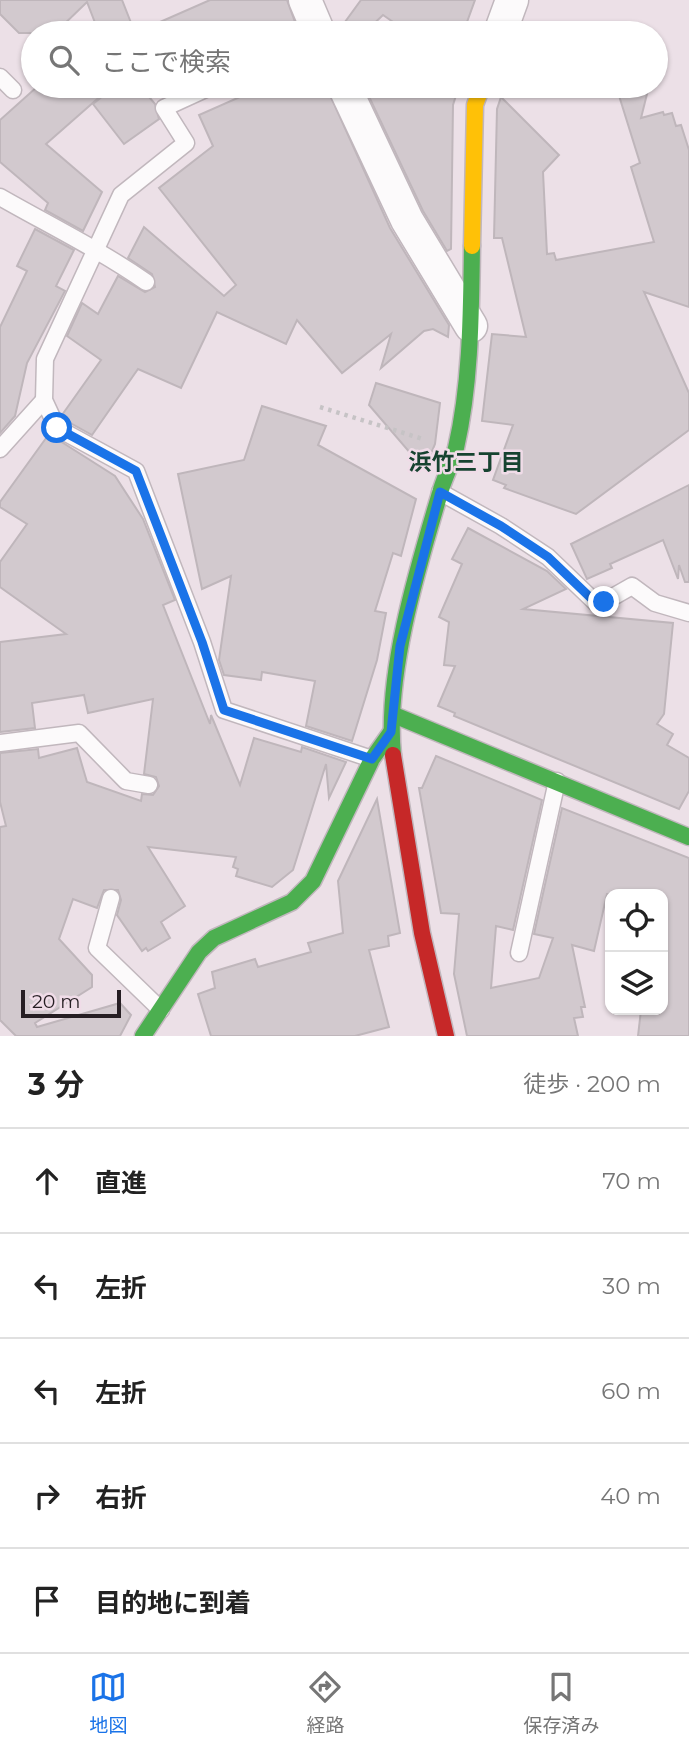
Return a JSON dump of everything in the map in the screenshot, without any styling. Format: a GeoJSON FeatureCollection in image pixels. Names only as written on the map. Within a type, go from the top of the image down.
{"type":"FeatureCollection","features":[{"type":"Feature","properties":{"kind":"street"},"geometry":{"type":"LineString","coordinates":[[305,0],[314,21]]}},
{"type":"Feature","properties":{"kind":"street"},"geometry":{"type":"LineString","coordinates":[[504,21],[512,0]]}},
{"type":"Feature","properties":{"kind":"street"},"geometry":{"type":"LineString","coordinates":[[350,98],[407,220],[471,326]]}},
{"type":"Feature","properties":{"kind":"street"},"geometry":{"type":"LineString","coordinates":[[446,1036],[422,933],[397,787],[391,732],[400,646],[440,492],[456,449],[471,326],[475,105],[478,98]]}},
{"type":"Feature","properties":{"kind":"street"},"geometry":{"type":"LineString","coordinates":[[394,715],[689,837]]}},
{"type":"Feature","properties":{"kind":"street"},"geometry":{"type":"LineString","coordinates":[[144,1036],[199,952],[214,938],[292,902],[313,881],[372,759],[391,732]]}},
{"type":"Feature","properties":{"kind":"lane"},"geometry":{"type":"LineString","coordinates":[[0,77],[13,90]]}},
{"type":"Feature","properties":{"kind":"lane"},"geometry":{"type":"LineString","coordinates":[[186,98],[164,108],[186,143],[121,195],[93,250],[45,359],[44,400],[57,428],[136,471],[202,642],[224,710],[372,759]]}},
{"type":"Feature","properties":{"kind":"lane"},"geometry":{"type":"LineString","coordinates":[[0,198],[110,257],[146,282]]}},
{"type":"Feature","properties":{"kind":"lane"},"geometry":{"type":"LineString","coordinates":[[0,449],[44,400]]}},
{"type":"Feature","properties":{"kind":"lane"},"geometry":{"type":"LineString","coordinates":[[440,492],[501,526],[548,557],[596,603],[604,602],[632,586],[655,603],[689,613]]}},
{"type":"Feature","properties":{"kind":"lane"},"geometry":{"type":"LineString","coordinates":[[0,743],[79,733],[126,781],[149,785]]}},
{"type":"Feature","properties":{"kind":"lane"},"geometry":{"type":"LineString","coordinates":[[519,953],[557,781]]}},
{"type":"Feature","properties":{"kind":"lane"},"geometry":{"type":"LineString","coordinates":[[111,898],[97,948],[161,1011]]}},
{"type":"Feature","properties":{"kind":"path"},"geometry":{"type":"LineString","coordinates":[[320,407],[456,449]]}},
{"type":"Feature","properties":{"kind":"building"},"geometry":{"type":"Polygon","coordinates":[[[0,0],[122,0],[130,21],[94,21],[87,2],[67,21],[21,21],[19,33],[0,14],[0,0]]]}},
{"type":"Feature","properties":{"kind":"building"},"geometry":{"type":"Polygon","coordinates":[[[210,0],[287,0],[295,21],[162,21],[210,0]]]}},
{"type":"Feature","properties":{"kind":"building"},"geometry":{"type":"Polygon","coordinates":[[[361,0],[475,0],[467,21],[392,21],[383,15],[377,21],[346,21],[361,0]]]}},
{"type":"Feature","properties":{"kind":"building"},"geometry":{"type":"Polygon","coordinates":[[[25,98],[98,98],[46,144],[102,192],[83,231],[45,210],[48,203],[0,162],[0,120],[25,98]]]}},
{"type":"Feature","properties":{"kind":"building"},"geometry":{"type":"Polygon","coordinates":[[[100,98],[150,98],[155,104],[159,119],[124,144],[93,104],[100,98]]]}},
{"type":"Feature","properties":{"kind":"building"},"geometry":{"type":"Polygon","coordinates":[[[238,98],[331,98],[390,228],[449,325],[448,337],[433,329],[424,331],[381,368],[391,334],[342,373],[297,320],[286,344],[217,312],[181,388],[138,369],[92,435],[65,420],[62,415],[101,360],[67,336],[82,303],[98,314],[118,276],[145,292],[155,287],[152,274],[128,258],[144,227],[224,296],[236,285],[159,188],[213,146],[199,115],[238,98]]]}},
{"type":"Feature","properties":{"kind":"building"},"geometry":{"type":"Polygon","coordinates":[[[370,98],[455,98],[451,249],[447,251],[423,211],[370,98]]]}},
{"type":"Feature","properties":{"kind":"building"},"geometry":{"type":"Polygon","coordinates":[[[501,98],[559,155],[543,172],[547,254],[554,253],[556,260],[654,242],[631,167],[640,163],[620,98],[646,98],[641,118],[663,112],[664,115],[672,113],[676,126],[681,125],[689,150],[689,307],[644,292],[689,393],[689,430],[576,514],[504,488],[506,485],[493,480],[513,425],[482,421],[492,334],[526,337],[502,238],[494,238],[497,109],[501,98]]]}},
{"type":"Feature","properties":{"kind":"building"},"geometry":{"type":"Polygon","coordinates":[[[35,229],[74,250],[56,286],[65,291],[27,363],[15,416],[0,433],[0,327],[27,271],[17,266],[35,229]]]}},
{"type":"Feature","properties":{"kind":"building"},"geometry":{"type":"Polygon","coordinates":[[[376,383],[440,403],[435,444],[428,461],[411,454],[369,405],[376,383]]]}},
{"type":"Feature","properties":{"kind":"building"},"geometry":{"type":"Polygon","coordinates":[[[262,406],[326,426],[318,445],[416,499],[401,556],[393,553],[375,611],[386,613],[377,660],[352,741],[306,726],[315,681],[262,672],[261,680],[224,675],[219,660],[231,576],[202,589],[178,474],[244,460],[262,406]]]}},
{"type":"Feature","properties":{"kind":"building"},"geometry":{"type":"Polygon","coordinates":[[[49,434],[115,476],[143,519],[175,600],[163,605],[210,724],[211,715],[240,785],[254,738],[301,752],[302,747],[346,762],[329,798],[326,764],[293,870],[272,887],[236,876],[238,869],[233,867],[236,857],[148,847],[185,906],[161,922],[170,938],[148,951],[146,948],[142,951],[117,915],[121,900],[118,890],[104,890],[97,908],[73,899],[59,939],[92,975],[92,987],[35,1023],[37,1027],[120,1003],[131,1015],[120,1036],[16,1036],[0,1020],[0,827],[6,826],[0,802],[0,753],[38,749],[39,758],[77,748],[87,782],[141,801],[142,794],[153,795],[159,786],[156,777],[144,774],[153,699],[88,713],[84,695],[32,703],[35,728],[0,732],[0,642],[66,634],[0,587],[0,562],[27,524],[0,507],[0,502],[49,434]]]}},
{"type":"Feature","properties":{"kind":"building"},"geometry":{"type":"Polygon","coordinates":[[[689,485],[689,582],[685,582],[679,565],[678,579],[663,540],[610,564],[612,568],[587,579],[571,544],[689,485]]]}},
{"type":"Feature","properties":{"kind":"building"},"geometry":{"type":"Polygon","coordinates":[[[468,528],[547,571],[566,589],[523,609],[673,623],[664,714],[657,724],[673,734],[667,745],[689,758],[689,791],[679,809],[454,716],[455,713],[438,706],[455,666],[444,665],[449,622],[439,617],[462,564],[452,559],[468,528]]]}},
{"type":"Feature","properties":{"kind":"building"},"geometry":{"type":"Polygon","coordinates":[[[436,756],[542,800],[513,930],[496,926],[491,988],[539,978],[553,938],[534,934],[562,808],[689,858],[689,1036],[638,1036],[640,1015],[668,1015],[668,889],[605,889],[605,903],[594,951],[572,945],[585,1007],[581,1007],[583,1017],[574,1018],[578,1036],[467,1036],[454,974],[459,914],[441,913],[419,788],[422,788],[436,756]]]}},
{"type":"Feature","properties":{"kind":"building"},"geometry":{"type":"Polygon","coordinates":[[[377,799],[400,933],[388,936],[389,946],[369,950],[389,1027],[355,1036],[211,1036],[198,994],[215,988],[212,972],[255,959],[258,967],[311,952],[308,943],[343,933],[338,881],[377,799]]]}},
{"type":"Feature","properties":{"kind":"traffic: fast"},"geometry":{"type":"LineString","coordinates":[[393,755],[392,724],[398,657],[422,555],[454,454],[465,398],[472,246]]}},
{"type":"Feature","properties":{"kind":"traffic: fast"},"geometry":{"type":"LineString","coordinates":[[394,715],[689,837]]}},
{"type":"Feature","properties":{"kind":"traffic: fast"},"geometry":{"type":"LineString","coordinates":[[143,1036],[199,952],[214,938],[292,902],[313,881],[372,759],[391,732]]}},
{"type":"Feature","properties":{"kind":"traffic: slow"},"geometry":{"type":"LineString","coordinates":[[472,246],[475,105],[478,98]]}},
{"type":"Feature","properties":{"kind":"traffic: jam"},"geometry":{"type":"LineString","coordinates":[[393,755],[422,933],[446,1036]]}},
{"type":"Feature","properties":{"kind":"district","name":"浜竹三丁目"},"geometry":{"type":"Point","coordinates":[466,462]}},
{"type":"Feature","properties":{"kind":"route"},"geometry":{"type":"LineString","coordinates":[[57,428],[136,471],[202,642],[224,710],[372,759],[391,732],[400,646],[440,492],[501,526],[548,557],[596,603],[604,602]]}}]}
